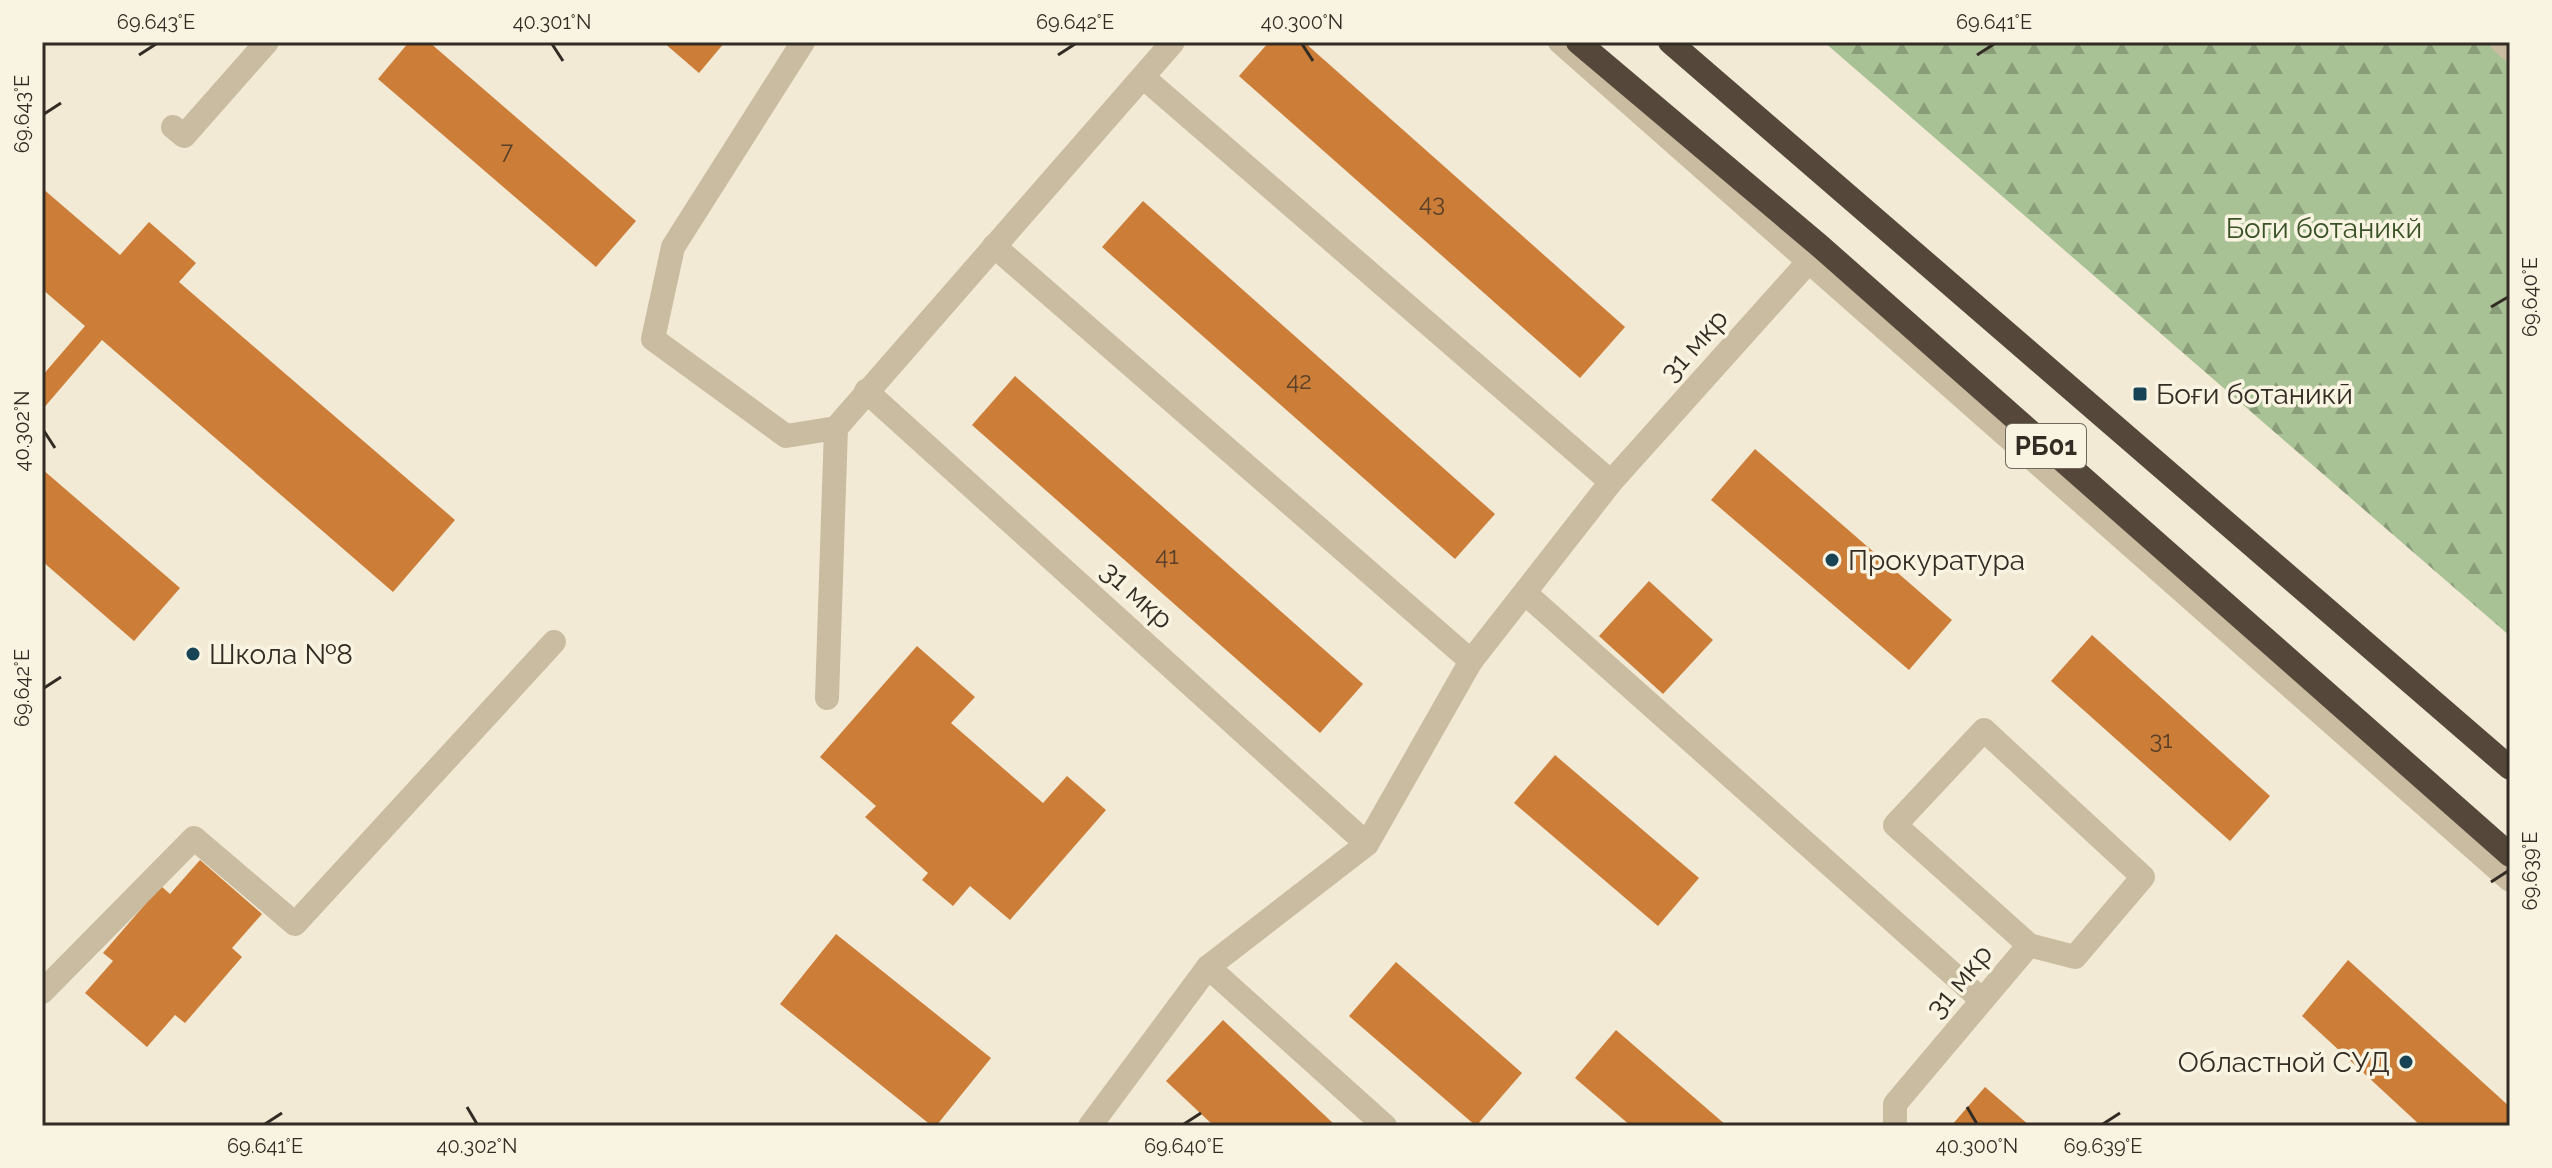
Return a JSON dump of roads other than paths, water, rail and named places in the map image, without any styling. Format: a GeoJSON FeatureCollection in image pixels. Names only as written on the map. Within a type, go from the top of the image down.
{"type":"FeatureCollection","features":[{"type":"Feature","properties":{"kind":"highway","name":"РБ01"},"geometry":{"type":"LineString","coordinates":[[1578,42],[1821,247],[2510,855]]}},
{"type":"Feature","properties":{"kind":"highway","name":"РБ01"},"geometry":{"type":"LineString","coordinates":[[1670,42],[2510,768]]}},
{"type":"Feature","properties":{"kind":"street"},"geometry":{"type":"LineString","coordinates":[[178,131],[267,42]]}},
{"type":"Feature","properties":{"kind":"street"},"geometry":{"type":"LineString","coordinates":[[803,42],[673,247],[653,339],[786,436],[836,428]]}},
{"type":"Feature","properties":{"kind":"street"},"geometry":{"type":"LineString","coordinates":[[827,698],[836,428],[1173,42]]}},
{"type":"Feature","properties":{"kind":"street"},"geometry":{"type":"LineString","coordinates":[[1560,42],[2510,880]]}},
{"type":"Feature","properties":{"kind":"street"},"geometry":{"type":"LineString","coordinates":[[2502,42],[2510,49]]}},
{"type":"Feature","properties":{"kind":"street"},"geometry":{"type":"LineString","coordinates":[[1143,77],[1611,482]]}},
{"type":"Feature","properties":{"kind":"street"},"geometry":{"type":"LineString","coordinates":[[994,246],[1471,661]]}},
{"type":"Feature","properties":{"kind":"street","name":"31 мкр"},"geometry":{"type":"LineString","coordinates":[[1090,1126],[1208,967],[1367,844],[1471,661],[1611,482],[1821,247]]}},
{"type":"Feature","properties":{"kind":"street","name":"31 мкр"},"geometry":{"type":"LineString","coordinates":[[866,391],[1367,844]]}},
{"type":"Feature","properties":{"kind":"street"},"geometry":{"type":"LineString","coordinates":[[1525,593],[1982,1000]]}},
{"type":"Feature","properties":{"kind":"street"},"geometry":{"type":"LineString","coordinates":[[42,992],[194,838],[295,924],[554,642]]}},
{"type":"Feature","properties":{"kind":"street","name":"31 мкр"},"geometry":{"type":"LineString","coordinates":[[1984,730],[2143,877],[2075,957],[2029,945],[1895,825],[1984,730]]}},
{"type":"Feature","properties":{"kind":"street","name":"31 мкр"},"geometry":{"type":"LineString","coordinates":[[1895,1126],[1895,1104],[2029,945]]}},
{"type":"Feature","properties":{"kind":"street"},"geometry":{"type":"LineString","coordinates":[[1208,967],[1385,1126]]}},
{"type":"Feature","properties":{"kind":"place","name":"Боғи ботаникӣ"},"geometry":{"type":"Point","coordinates":[2140,394]}},
{"type":"Feature","properties":{"kind":"place","name":"Прокуратура"},"geometry":{"type":"Point","coordinates":[1832,560]}},
{"type":"Feature","properties":{"kind":"place","name":"Школа №8"},"geometry":{"type":"Point","coordinates":[193,654]}},
{"type":"Feature","properties":{"kind":"place","name":"Областной СУД"},"geometry":{"type":"Point","coordinates":[2406,1062]}},
{"type":"Feature","properties":{"kind":"park label","name":"Боги ботаникй"},"geometry":{"type":"Point","coordinates":[2324,228]}}]}
